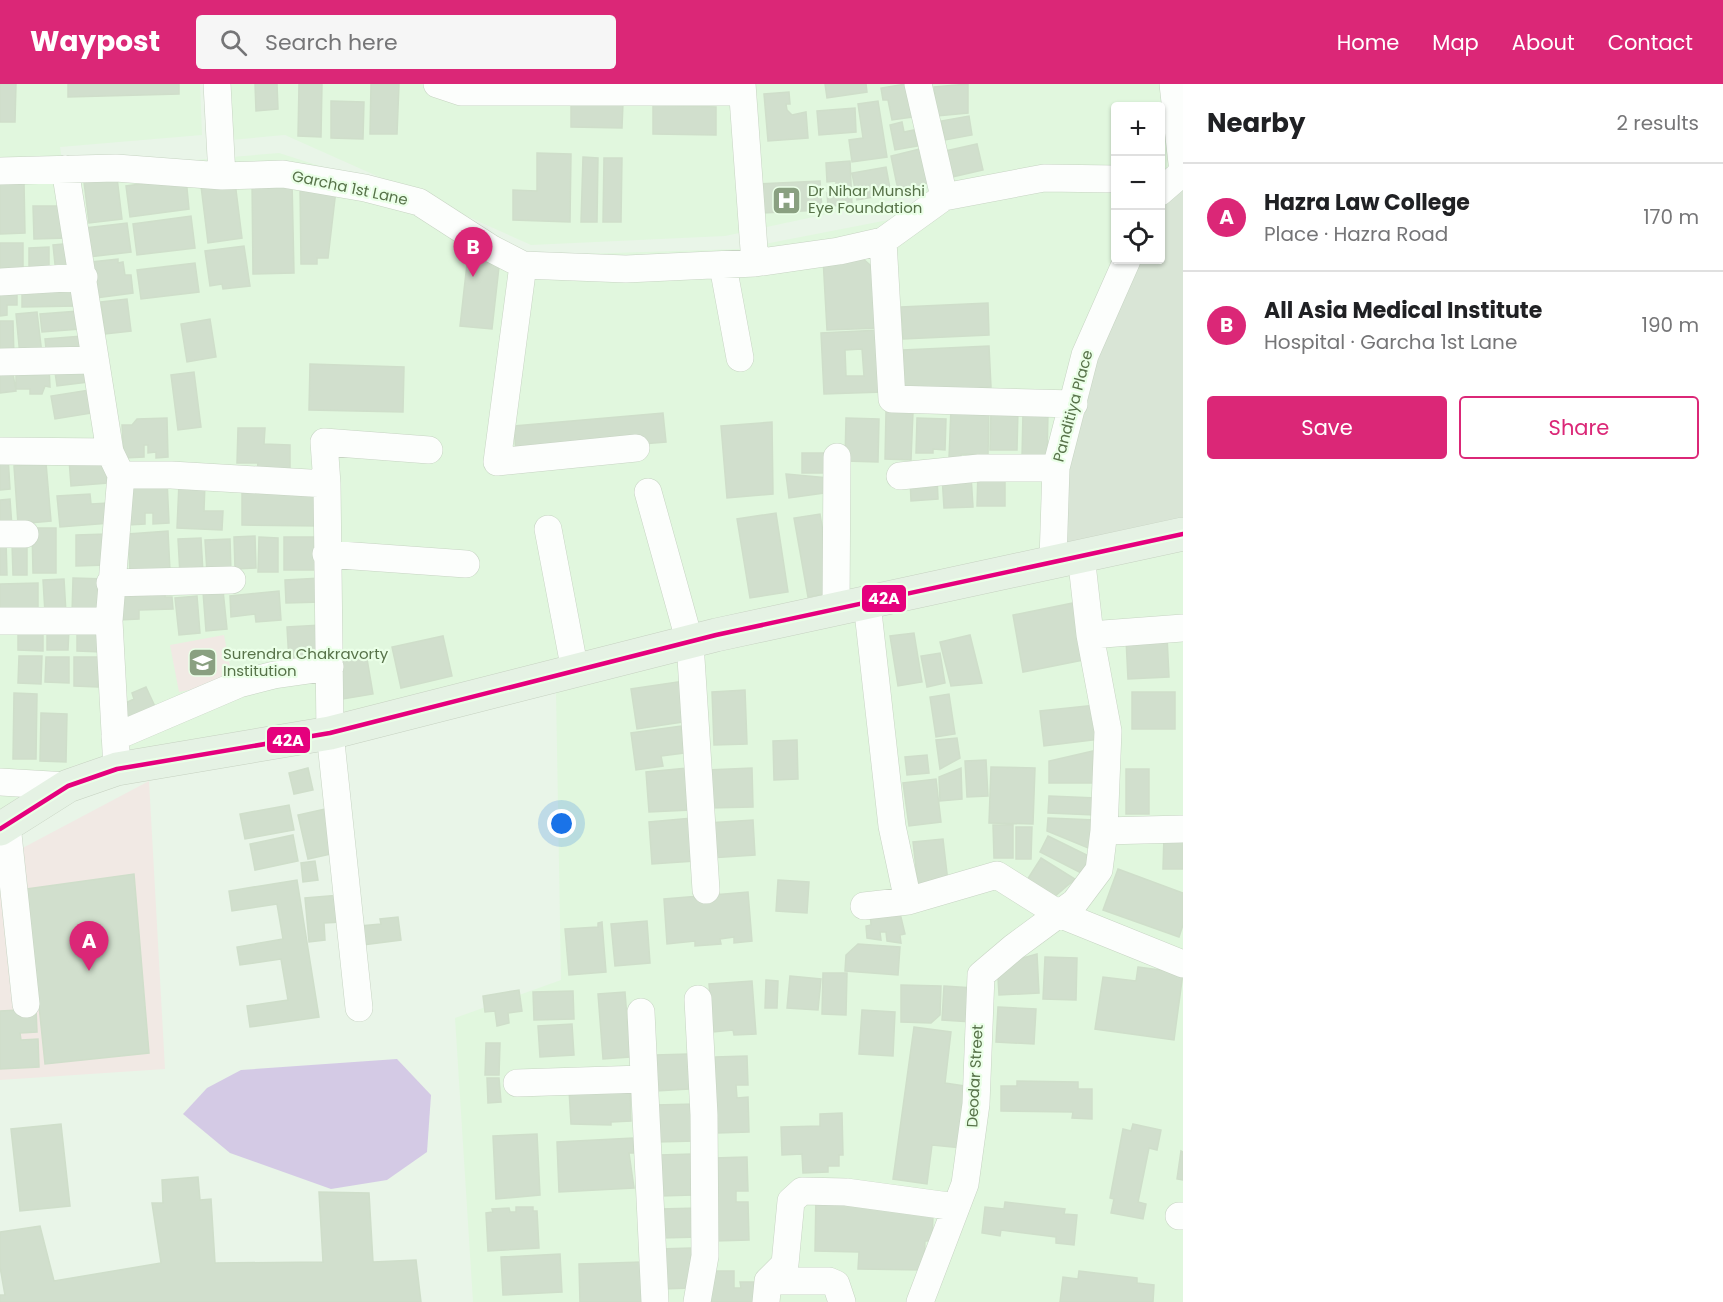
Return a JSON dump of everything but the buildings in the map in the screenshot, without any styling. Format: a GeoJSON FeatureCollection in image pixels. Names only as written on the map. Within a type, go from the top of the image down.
{"type":"FeatureCollection","features":[{"type":"Feature","properties":{"kind":"main road"},"geometry":{"type":"LineString","coordinates":[[3,827],[68,786],[117,769],[330,733],[690,643],[1183,534]]}},
{"type":"Feature","properties":{"kind":"street"},"geometry":{"type":"LineString","coordinates":[[217,84],[222,176]]}},
{"type":"Feature","properties":{"kind":"street"},"geometry":{"type":"LineString","coordinates":[[437,84],[461,92],[742,88],[755,263]]}},
{"type":"Feature","properties":{"kind":"street"},"geometry":{"type":"LineString","coordinates":[[922,84],[934,205],[1044,178],[1111,179]]}},
{"type":"Feature","properties":{"kind":"street"},"geometry":{"type":"LineString","coordinates":[[1171,182],[1173,84]]}},
{"type":"Feature","properties":{"kind":"street","name":"Garcha 1st Lane"},"geometry":{"type":"LineString","coordinates":[[0,171],[116,168],[222,176],[283,174],[365,188],[419,202],[492,249],[523,265],[627,269],[723,266],[838,251],[883,241],[934,205]]}},
{"type":"Feature","properties":{"kind":"street"},"geometry":{"type":"LineString","coordinates":[[65,169],[84,277],[94,360],[116,463],[109,621],[117,769]]}},
{"type":"Feature","properties":{"kind":"street"},"geometry":{"type":"LineString","coordinates":[[883,241],[892,399],[1074,404]]}},
{"type":"Feature","properties":{"kind":"street","name":"Panditiya Place"},"geometry":{"type":"LineString","coordinates":[[1067,558],[1056,468],[1085,355],[1125,264]]}},
{"type":"Feature","properties":{"kind":"street"},"geometry":{"type":"LineString","coordinates":[[523,265],[497,462],[636,448]]}},
{"type":"Feature","properties":{"kind":"street"},"geometry":{"type":"LineString","coordinates":[[723,266],[740,358]]}},
{"type":"Feature","properties":{"kind":"street"},"geometry":{"type":"LineString","coordinates":[[0,282],[84,277]]}},
{"type":"Feature","properties":{"kind":"street"},"geometry":{"type":"LineString","coordinates":[[0,362],[94,360]]}},
{"type":"Feature","properties":{"kind":"street"},"geometry":{"type":"LineString","coordinates":[[358,1008],[330,733],[326,554],[327,484],[324,442],[429,450]]}},
{"type":"Feature","properties":{"kind":"street"},"geometry":{"type":"LineString","coordinates":[[0,451],[116,463],[171,475],[327,484]]}},
{"type":"Feature","properties":{"kind":"street"},"geometry":{"type":"LineString","coordinates":[[837,457],[852,606],[908,901]]}},
{"type":"Feature","properties":{"kind":"street"},"geometry":{"type":"LineString","coordinates":[[900,476],[979,468],[1056,468]]}},
{"type":"Feature","properties":{"kind":"street"},"geometry":{"type":"LineString","coordinates":[[648,492],[690,643],[706,890]]}},
{"type":"Feature","properties":{"kind":"street"},"geometry":{"type":"LineString","coordinates":[[548,529],[575,671]]}},
{"type":"Feature","properties":{"kind":"street"},"geometry":{"type":"LineString","coordinates":[[326,554],[466,564]]}},
{"type":"Feature","properties":{"kind":"street","name":"Deodar Street"},"geometry":{"type":"LineString","coordinates":[[920,1302],[965,1184],[976,1104],[981,975],[1075,902],[1100,870],[1108,731],[1090,635],[1067,558]]}},
{"type":"Feature","properties":{"kind":"street"},"geometry":{"type":"LineString","coordinates":[[110,583],[232,580]]}},
{"type":"Feature","properties":{"kind":"street"},"geometry":{"type":"LineString","coordinates":[[0,621],[109,621]]}},
{"type":"Feature","properties":{"kind":"street"},"geometry":{"type":"LineString","coordinates":[[1090,635],[1183,628]]}},
{"type":"Feature","properties":{"kind":"street"},"geometry":{"type":"LineString","coordinates":[[115,737],[239,684],[274,675],[330,667]]}},
{"type":"Feature","properties":{"kind":"street"},"geometry":{"type":"LineString","coordinates":[[0,782],[68,786]]}},
{"type":"Feature","properties":{"kind":"street"},"geometry":{"type":"LineString","coordinates":[[3,827],[26,1004]]}},
{"type":"Feature","properties":{"kind":"street"},"geometry":{"type":"LineString","coordinates":[[1104,831],[1183,830]]}},
{"type":"Feature","properties":{"kind":"street"},"geometry":{"type":"LineString","coordinates":[[864,906],[908,901],[997,875],[1059,914],[1183,964]]}},
{"type":"Feature","properties":{"kind":"street"},"geometry":{"type":"LineString","coordinates":[[697,1302],[705,1256],[704,1115],[698,999]]}},
{"type":"Feature","properties":{"kind":"street"},"geometry":{"type":"LineString","coordinates":[[641,1012],[655,1302]]}},
{"type":"Feature","properties":{"kind":"street"},"geometry":{"type":"LineString","coordinates":[[517,1083],[643,1079]]}},
{"type":"Feature","properties":{"kind":"street"},"geometry":{"type":"LineString","coordinates":[[767,1292],[784,1264],[791,1201],[802,1191],[846,1192],[956,1207]]}},
{"type":"Feature","properties":{"kind":"street"},"geometry":{"type":"LineString","coordinates":[[767,1292],[829,1281],[836,1284],[842,1302]]}},
{"type":"Feature","properties":{"kind":"shaded area"},"geometry":{"type":"Polygon","coordinates":[[[0,84],[200,84],[202,135],[60,147],[109,462],[325,488],[328,722],[75,765],[0,812],[0,84]]]}},
{"type":"Feature","properties":{"kind":"shaded area"},"geometry":{"type":"Polygon","coordinates":[[[218,84],[913,84],[935,191],[725,236],[531,245],[285,135],[220,141],[218,84]]]}},
{"type":"Feature","properties":{"kind":"shaded area"},"geometry":{"type":"Polygon","coordinates":[[[925,84],[1183,84],[1183,167],[1165,176],[1165,102],[1111,102],[1111,175],[948,186],[925,84]]]}},
{"type":"Feature","properties":{"kind":"shaded area"},"geometry":{"type":"Polygon","coordinates":[[[279,153],[351,176],[516,256],[739,249],[1047,189],[1111,191],[1111,264],[1115,264],[1046,554],[335,721],[332,481],[117,461],[73,170],[279,153]]]}},
{"type":"Feature","properties":{"kind":"shaded area"},"geometry":{"type":"Polygon","coordinates":[[[1183,186],[1183,527],[1063,551],[1066,473],[1096,360],[1135,264],[1165,264],[1165,202],[1183,186]]]}},
{"type":"Feature","properties":{"kind":"shaded area"},"geometry":{"type":"Polygon","coordinates":[[[1183,535],[1183,1302],[473,1302],[455,1018],[561,980],[556,692],[1183,535]]]}},
{"type":"Feature","properties":{"kind":"shaded area","name":"Surendra Chakravorty Institution"},"geometry":{"type":"Polygon","coordinates":[[[224,635],[233,682],[179,692],[170,645],[224,635]]]}},
{"type":"Feature","properties":{"kind":"shaded area"},"geometry":{"type":"Polygon","coordinates":[[[149,781],[165,1069],[0,1080],[0,860],[149,781]]]}},
{"type":"Feature","properties":{"kind":"shaded area"},"geometry":{"type":"Polygon","coordinates":[[[397,1059],[431,1095],[427,1152],[387,1180],[331,1189],[230,1153],[183,1114],[207,1088],[241,1070],[397,1059]]]}},
{"type":"Feature","properties":{"kind":"transit line","name":"42A"},"geometry":{"type":"LineString","coordinates":[[0,829],[68,786],[117,769],[330,733],[716,635],[1183,534]]}},
{"type":"Feature","properties":{"kind":"place","name":"Dr Nihar Munshi Eye Foundation"},"geometry":{"type":"Point","coordinates":[787,200]}},
{"type":"Feature","properties":{"kind":"place","name":"All Asia Medical Institute"},"geometry":{"type":"Point","coordinates":[473,277]}},
{"type":"Feature","properties":{"kind":"place","name":"Surendra Chakravorty Institution"},"geometry":{"type":"Point","coordinates":[202,663]}},
{"type":"Feature","properties":{"kind":"place","name":"Hazra Law College"},"geometry":{"type":"Point","coordinates":[89,971]}}]}
